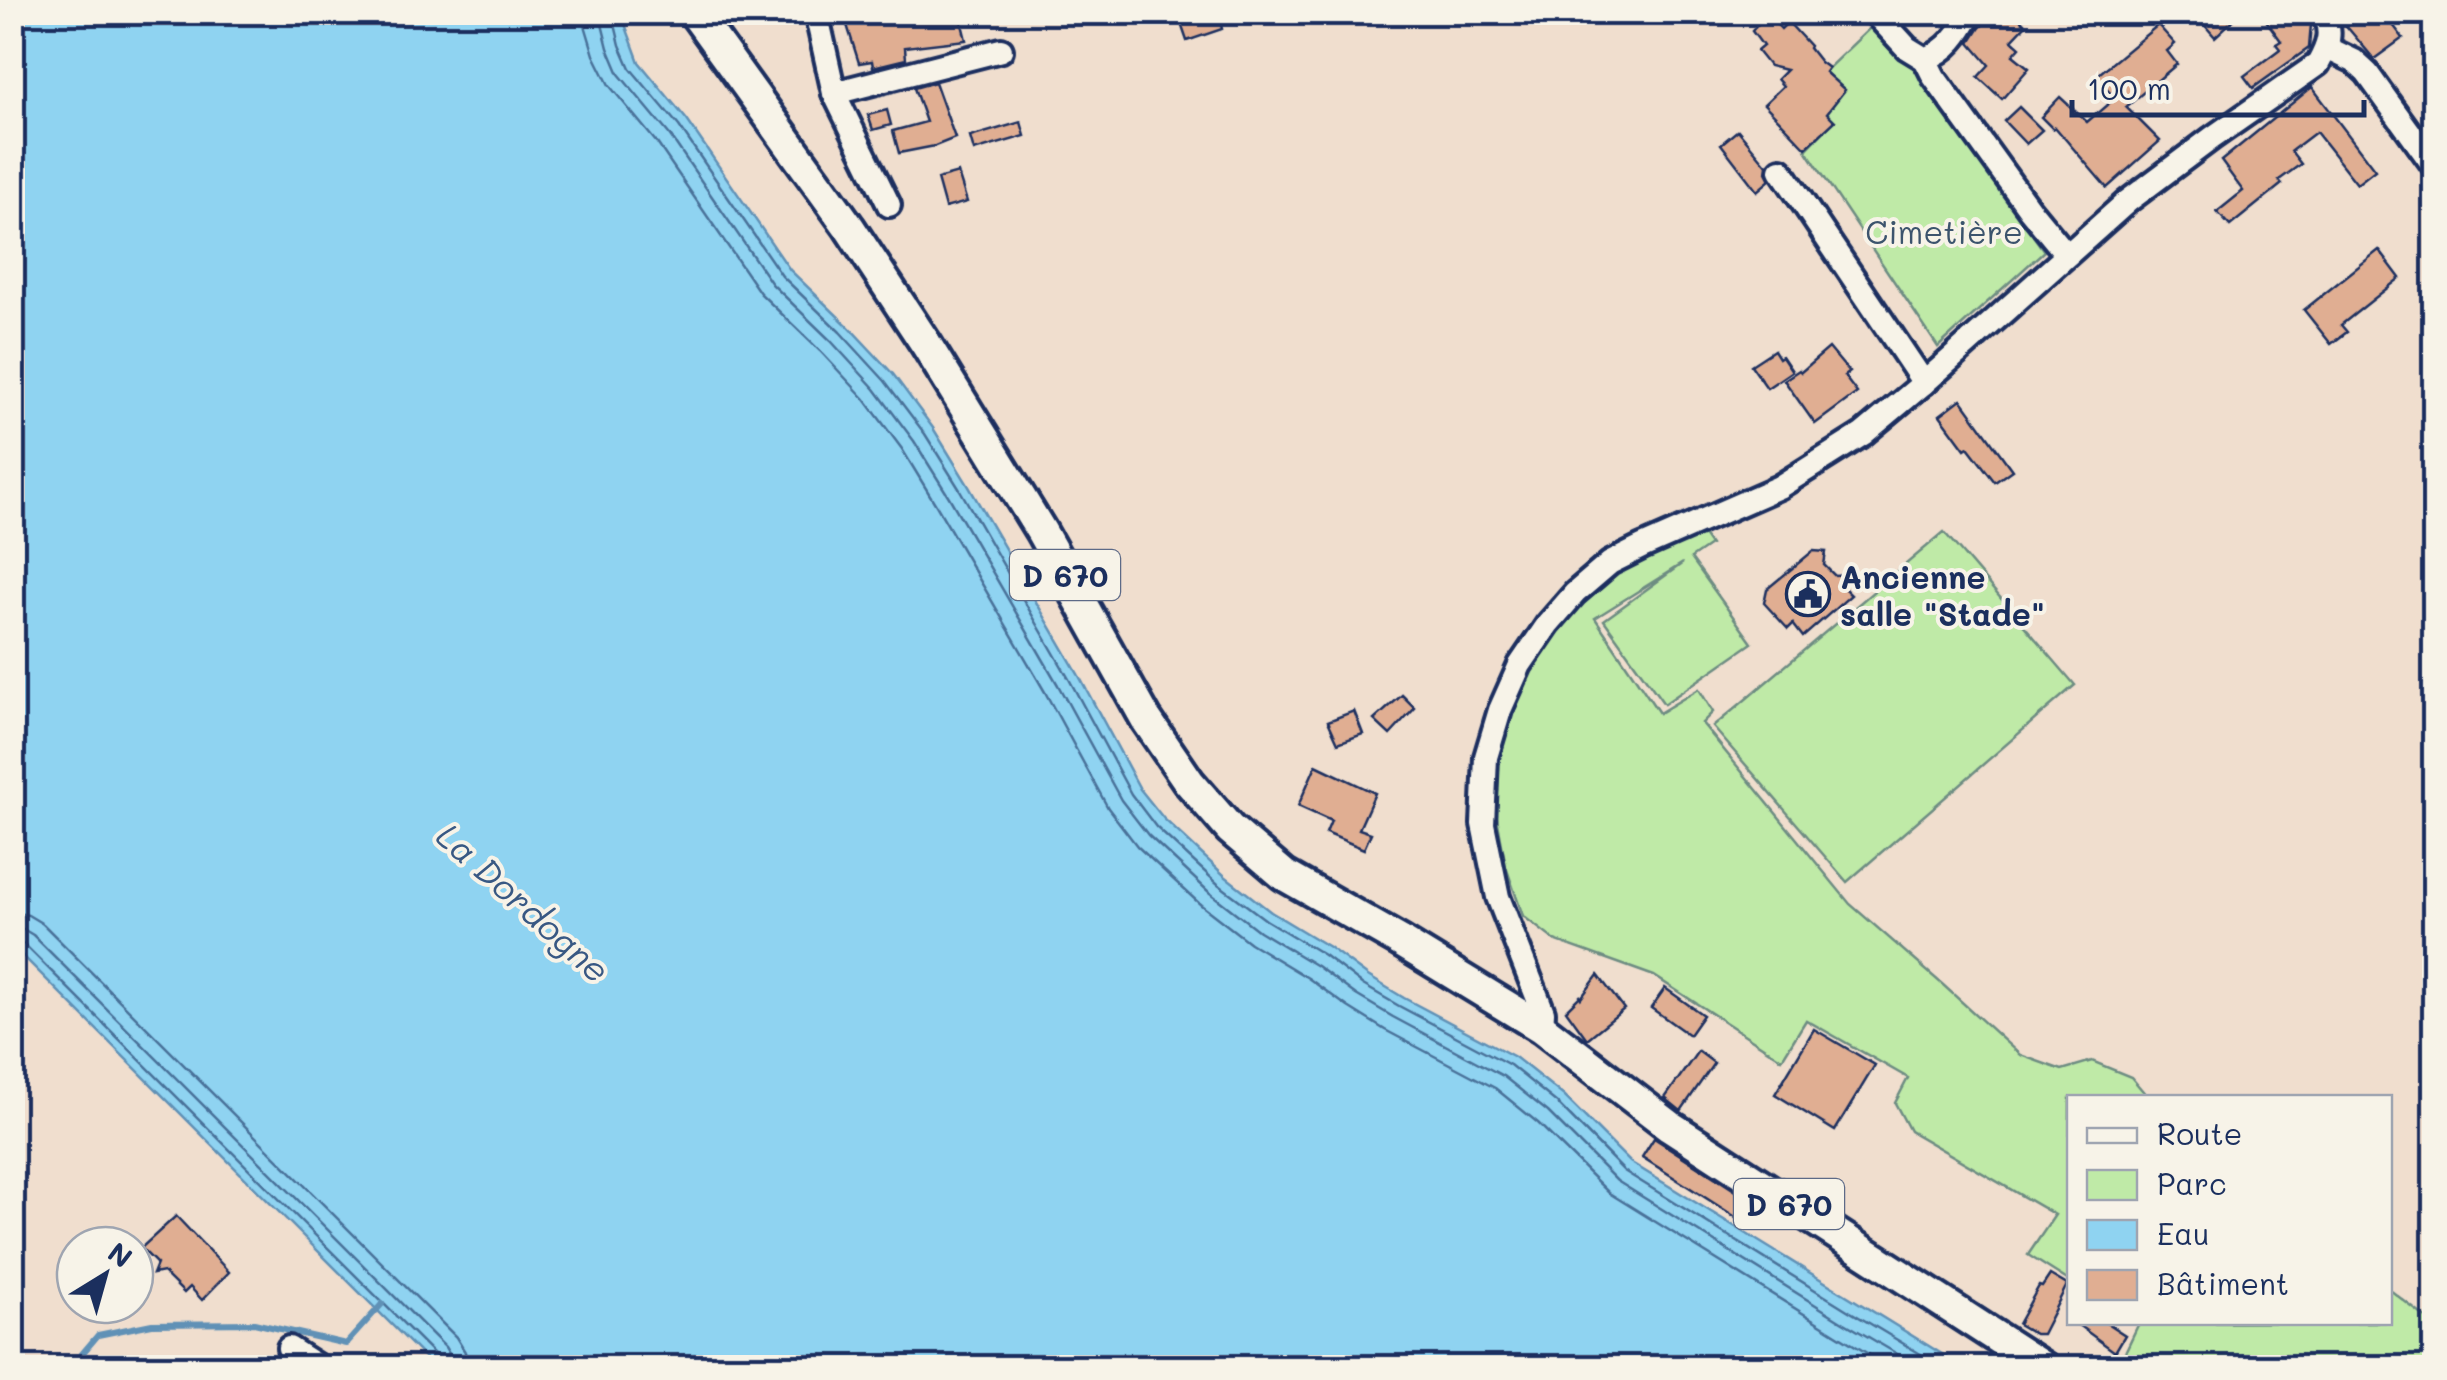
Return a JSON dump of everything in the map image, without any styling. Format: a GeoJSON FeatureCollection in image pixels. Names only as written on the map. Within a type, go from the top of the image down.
{"type":"FeatureCollection","features":[{"type":"Feature","properties":{"kind":"main road","name":"D 670"},"geometry":{"type":"LineString","coordinates":[[709,17],[926,344],[1040,531],[1146,719],[1189,782],[1230,830],[1284,874],[1542,1028],[1670,1126],[2044,1368]]}},
{"type":"Feature","properties":{"kind":"street"},"geometry":{"type":"LineString","coordinates":[[816,12],[834,93],[890,205]]}},
{"type":"Feature","properties":{"kind":"street"},"geometry":{"type":"LineString","coordinates":[[1874,12],[1907,48],[1925,59],[1934,78],[2067,255]]}},
{"type":"Feature","properties":{"kind":"street"},"geometry":{"type":"LineString","coordinates":[[1925,59],[1938,55],[1950,44],[1972,12]]}},
{"type":"Feature","properties":{"kind":"street"},"geometry":{"type":"LineString","coordinates":[[1542,1028],[1544,1012],[1498,898],[1484,824],[1486,758],[1500,710],[1520,664],[1548,624],[1610,563],[1779,487],[1863,434],[2128,201],[2318,64],[2330,36],[2322,12]]}},
{"type":"Feature","properties":{"kind":"street"},"geometry":{"type":"LineString","coordinates":[[2327,48],[2354,61],[2367,73],[2434,166]]}},
{"type":"Feature","properties":{"kind":"street"},"geometry":{"type":"LineString","coordinates":[[834,93],[1002,50]]}},
{"type":"Feature","properties":{"kind":"street"},"geometry":{"type":"LineString","coordinates":[[1781,170],[1924,383]]}},
{"type":"Feature","properties":{"kind":"street"},"geometry":{"type":"LineString","coordinates":[[289,1348],[320,1368]]}},
{"type":"Feature","properties":{"kind":"green space","name":"Cimetière"},"geometry":{"type":"Polygon","coordinates":[[[1872,26],[1915,70],[2044,251],[1938,347],[1806,150],[1834,121],[1824,110],[1843,92],[1825,71],[1872,26]]]}},
{"type":"Feature","properties":{"kind":"green space"},"geometry":{"type":"Polygon","coordinates":[[[1701,532],[1710,545],[1691,558],[1752,643],[1664,704],[1604,620],[1683,563],[1595,618],[1659,713],[1699,689],[1713,712],[1702,723],[1850,904],[2020,1055],[2062,1070],[2092,1061],[2131,1077],[2146,1095],[2067,1095],[2067,1280],[2028,1255],[2055,1215],[1910,1131],[1895,1103],[1908,1078],[1806,1020],[1782,1059],[1654,976],[1554,940],[1523,916],[1506,867],[1494,801],[1499,750],[1519,683],[1549,636],[1581,600],[1630,564],[1701,532]]]}},
{"type":"Feature","properties":{"kind":"green space"},"geometry":{"type":"Polygon","coordinates":[[[1944,532],[2075,685],[1847,882],[1713,727],[1944,532]]]}},
{"type":"Feature","properties":{"kind":"green space"},"geometry":{"type":"Polygon","coordinates":[[[2392,1292],[2434,1324],[2434,1367],[2118,1367],[2138,1325],[2392,1325],[2392,1292]]]}},
{"type":"Feature","properties":{"kind":"water","name":"La Dordogne"},"geometry":{"type":"Polygon","coordinates":[[[12,13],[621,13],[639,62],[687,120],[790,270],[893,374],[933,428],[1078,674],[1140,789],[1164,819],[1225,876],[1271,912],[1404,998],[1515,1057],[1564,1096],[1630,1162],[1963,1367],[434,1367],[13,946],[12,13]]]}},
{"type":"Feature","properties":{"kind":"building"},"geometry":{"type":"Polygon","coordinates":[[[843,12],[959,12],[966,40],[905,47],[906,59],[873,67],[872,61],[859,63],[843,12]]]}},
{"type":"Feature","properties":{"kind":"building"},"geometry":{"type":"Polygon","coordinates":[[[1177,12],[1218,12],[1222,29],[1187,41],[1177,12]]]}},
{"type":"Feature","properties":{"kind":"building"},"geometry":{"type":"Polygon","coordinates":[[[1994,12],[2013,12],[2026,25],[2012,40],[2020,47],[2013,55],[2029,68],[2002,99],[1978,77],[1989,65],[1970,43],[1994,12]]]}},
{"type":"Feature","properties":{"kind":"building"},"geometry":{"type":"Polygon","coordinates":[[[2193,12],[2242,12],[2215,37],[2193,12]]]}},
{"type":"Feature","properties":{"kind":"building"},"geometry":{"type":"Polygon","coordinates":[[[2260,12],[2307,12],[2311,24],[2309,48],[2253,88],[2244,76],[2280,49],[2276,44],[2281,41],[2260,12]]]}},
{"type":"Feature","properties":{"kind":"building"},"geometry":{"type":"Polygon","coordinates":[[[2339,12],[2383,12],[2403,38],[2374,59],[2339,12]]]}},
{"type":"Feature","properties":{"kind":"building"},"geometry":{"type":"Polygon","coordinates":[[[1767,14],[1781,29],[1788,22],[1828,68],[1825,72],[1845,90],[1827,113],[1835,121],[1806,148],[1764,104],[1783,86],[1777,79],[1786,70],[1769,66],[1757,51],[1763,46],[1752,31],[1767,14]]]}},
{"type":"Feature","properties":{"kind":"building"},"geometry":{"type":"Polygon","coordinates":[[[2158,25],[2175,44],[2167,51],[2177,64],[2126,107],[2160,141],[2107,188],[2055,127],[2041,117],[2060,97],[2087,122],[2115,98],[2095,77],[2158,25]]]}},
{"type":"Feature","properties":{"kind":"building"},"geometry":{"type":"Polygon","coordinates":[[[935,82],[955,138],[899,153],[893,131],[926,122],[914,88],[935,82]]]}},
{"type":"Feature","properties":{"kind":"building"},"geometry":{"type":"Polygon","coordinates":[[[2312,87],[2375,170],[2357,184],[2316,132],[2291,151],[2301,164],[2230,226],[2217,212],[2243,191],[2221,161],[2312,87]]]}},
{"type":"Feature","properties":{"kind":"building"},"geometry":{"type":"Polygon","coordinates":[[[2019,107],[2042,130],[2026,144],[2004,121],[2019,107]]]}},
{"type":"Feature","properties":{"kind":"building"},"geometry":{"type":"Polygon","coordinates":[[[887,110],[891,125],[873,130],[868,115],[887,110]]]}},
{"type":"Feature","properties":{"kind":"building"},"geometry":{"type":"Polygon","coordinates":[[[1021,122],[1025,136],[974,151],[970,137],[1021,122]]]}},
{"type":"Feature","properties":{"kind":"building"},"geometry":{"type":"Polygon","coordinates":[[[1738,130],[1767,165],[1770,180],[1757,191],[1721,144],[1738,130]]]}},
{"type":"Feature","properties":{"kind":"building"},"geometry":{"type":"Polygon","coordinates":[[[958,173],[967,202],[945,208],[937,179],[958,173]]]}},
{"type":"Feature","properties":{"kind":"building"},"geometry":{"type":"Polygon","coordinates":[[[2379,250],[2400,278],[2341,325],[2347,332],[2331,344],[2304,310],[2379,250]]]}},
{"type":"Feature","properties":{"kind":"building"},"geometry":{"type":"Polygon","coordinates":[[[1829,348],[1849,372],[1844,376],[1857,393],[1815,424],[1784,380],[1801,372],[1829,348]]]}},
{"type":"Feature","properties":{"kind":"building"},"geometry":{"type":"Polygon","coordinates":[[[1774,350],[1792,371],[1767,388],[1751,365],[1774,350]]]}},
{"type":"Feature","properties":{"kind":"building"},"geometry":{"type":"Polygon","coordinates":[[[1961,399],[2012,470],[1995,482],[1940,415],[1961,399]]]}},
{"type":"Feature","properties":{"kind":"building","name":"Ancienne salle \"Stade\""},"geometry":{"type":"Polygon","coordinates":[[[1813,551],[1826,552],[1824,565],[1835,576],[1846,575],[1843,587],[1851,595],[1803,637],[1793,624],[1788,629],[1764,603],[1767,589],[1813,551]]]}},
{"type":"Feature","properties":{"kind":"building"},"geometry":{"type":"Polygon","coordinates":[[[1402,695],[1415,708],[1390,735],[1374,720],[1402,695]]]}},
{"type":"Feature","properties":{"kind":"building"},"geometry":{"type":"Polygon","coordinates":[[[1354,711],[1363,734],[1338,743],[1328,721],[1354,711]]]}},
{"type":"Feature","properties":{"kind":"building"},"geometry":{"type":"Polygon","coordinates":[[[1316,765],[1375,793],[1359,829],[1371,833],[1364,849],[1326,833],[1331,821],[1298,806],[1316,765]]]}},
{"type":"Feature","properties":{"kind":"building"},"geometry":{"type":"Polygon","coordinates":[[[1598,975],[1624,1009],[1587,1039],[1566,1010],[1598,975]]]}},
{"type":"Feature","properties":{"kind":"building"},"geometry":{"type":"Polygon","coordinates":[[[1665,988],[1703,1015],[1689,1035],[1651,1008],[1665,988]]]}},
{"type":"Feature","properties":{"kind":"building"},"geometry":{"type":"Polygon","coordinates":[[[1814,1029],[1875,1065],[1835,1131],[1775,1094],[1814,1029]]]}},
{"type":"Feature","properties":{"kind":"building"},"geometry":{"type":"Polygon","coordinates":[[[1698,1051],[1714,1063],[1681,1111],[1665,1098],[1698,1051]]]}},
{"type":"Feature","properties":{"kind":"building"},"geometry":{"type":"Polygon","coordinates":[[[1654,1138],[1753,1202],[1742,1221],[1642,1157],[1654,1138]]]}},
{"type":"Feature","properties":{"kind":"building"},"geometry":{"type":"Polygon","coordinates":[[[176,1216],[229,1272],[202,1300],[190,1287],[184,1293],[163,1272],[155,1274],[155,1235],[176,1216]]]}},
{"type":"Feature","properties":{"kind":"building"},"geometry":{"type":"Polygon","coordinates":[[[2050,1275],[2067,1285],[2042,1334],[2035,1334],[2018,1324],[2039,1286],[2050,1275]]]}},
{"type":"Feature","properties":{"kind":"building"},"geometry":{"type":"Polygon","coordinates":[[[2078,1325],[2110,1325],[2125,1335],[2115,1352],[2078,1325]]]}},
{"type":"Feature","properties":{"kind":"waterway"},"geometry":{"type":"LineString","coordinates":[[70,1368],[98,1335],[152,1324],[254,1323],[346,1344],[382,1304]]}},
{"type":"Feature","properties":{"kind":"place","name":"Ancienne salle \"Stade\""},"geometry":{"type":"Point","coordinates":[1808,594]}}]}
